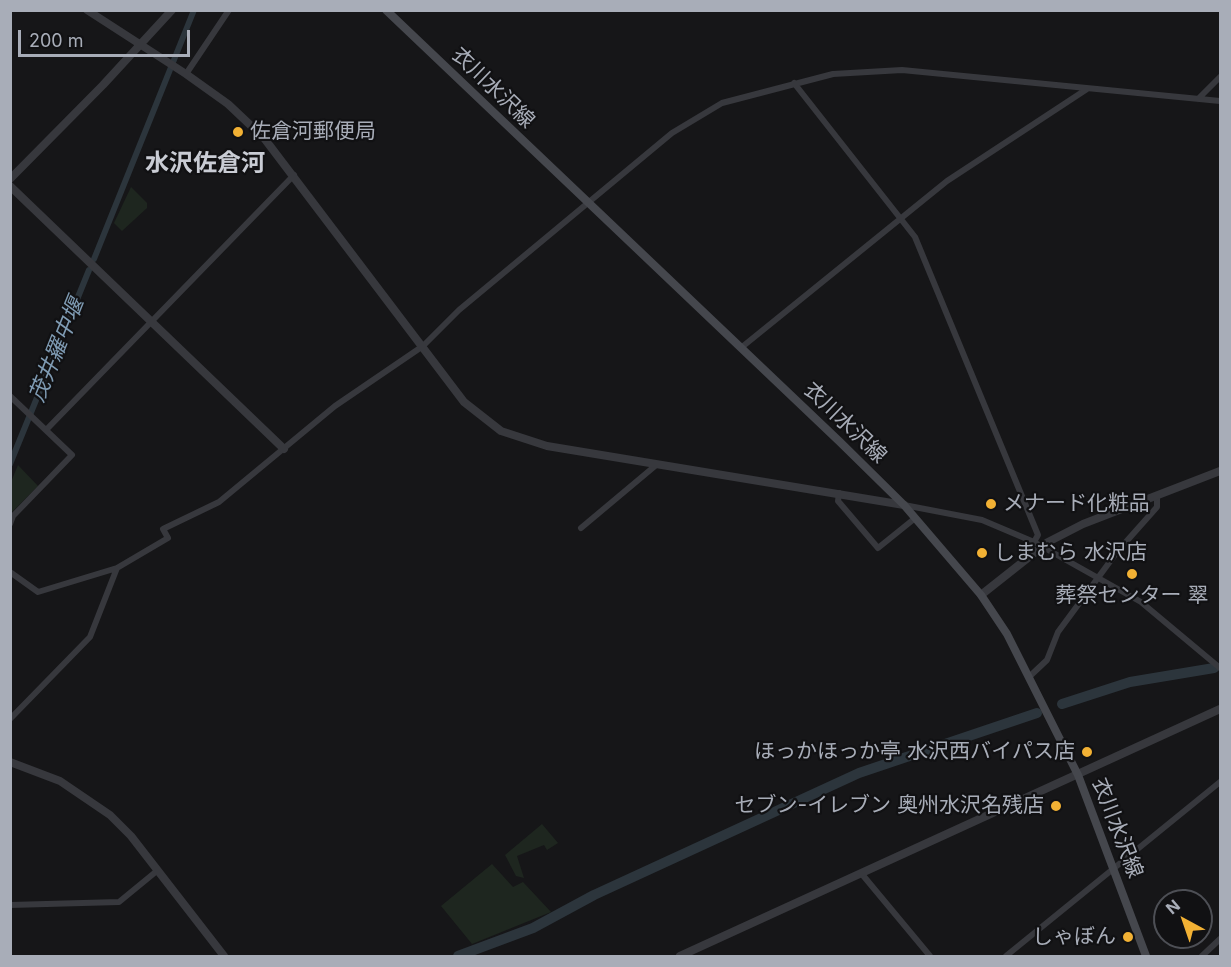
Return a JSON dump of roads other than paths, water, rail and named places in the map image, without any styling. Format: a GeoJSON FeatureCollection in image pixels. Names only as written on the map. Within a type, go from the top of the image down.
{"type":"FeatureCollection","features":[{"type":"Feature","properties":{"kind":"main road","name":"衣川水沢線"},"geometry":{"type":"LineString","coordinates":[[386,10],[588,205],[742,347],[904,505],[981,595],[1007,634],[1078,775],[1146,957]]}},
{"type":"Feature","properties":{"kind":"street"},"geometry":{"type":"LineString","coordinates":[[87,10],[173,65],[228,104],[264,138],[464,402],[501,431],[547,446],[656,466],[839,493],[982,520],[1038,545],[1100,577],[1141,602],[1221,668]]}},
{"type":"Feature","properties":{"kind":"street"},"geometry":{"type":"LineString","coordinates":[[10,179],[103,85],[172,10]]}},
{"type":"Feature","properties":{"kind":"street"},"geometry":{"type":"LineString","coordinates":[[186,74],[229,10]]}},
{"type":"Feature","properties":{"kind":"street"},"geometry":{"type":"LineString","coordinates":[[10,572],[38,592],[117,568],[168,538],[163,528],[219,502],[335,406],[423,346],[459,310],[672,133],[722,103],[794,83],[854,71],[902,70],[1221,101]]}},
{"type":"Feature","properties":{"kind":"street"},"geometry":{"type":"LineString","coordinates":[[1198,99],[1221,76]]}},
{"type":"Feature","properties":{"kind":"street"},"geometry":{"type":"LineString","coordinates":[[794,83],[911,230],[923,254],[1038,535],[1038,545]]}},
{"type":"Feature","properties":{"kind":"street"},"geometry":{"type":"LineString","coordinates":[[742,347],[947,181],[1088,88]]}},
{"type":"Feature","properties":{"kind":"street"},"geometry":{"type":"LineString","coordinates":[[46,430],[294,176]]}},
{"type":"Feature","properties":{"kind":"street"},"geometry":{"type":"LineString","coordinates":[[10,186],[284,448]]}},
{"type":"Feature","properties":{"kind":"street"},"geometry":{"type":"LineString","coordinates":[[10,396],[72,455],[13,516],[10,524]]}},
{"type":"Feature","properties":{"kind":"street"},"geometry":{"type":"LineString","coordinates":[[581,528],[656,466]]}},
{"type":"Feature","properties":{"kind":"street"},"geometry":{"type":"LineString","coordinates":[[981,595],[1038,545],[1083,524],[1221,471]]}},
{"type":"Feature","properties":{"kind":"street"},"geometry":{"type":"LineString","coordinates":[[839,493],[838,501],[878,548],[914,519]]}},
{"type":"Feature","properties":{"kind":"street"},"geometry":{"type":"LineString","coordinates":[[1029,677],[1047,660],[1058,633],[1127,539],[1157,507],[1157,497]]}},
{"type":"Feature","properties":{"kind":"street"},"geometry":{"type":"LineString","coordinates":[[10,719],[90,637],[117,568]]}},
{"type":"Feature","properties":{"kind":"street"},"geometry":{"type":"LineString","coordinates":[[680,957],[1221,709]]}},
{"type":"Feature","properties":{"kind":"street"},"geometry":{"type":"LineString","coordinates":[[10,762],[60,781],[110,815],[158,870],[224,957]]}},
{"type":"Feature","properties":{"kind":"street"},"geometry":{"type":"LineString","coordinates":[[1006,957],[1221,782]]}},
{"type":"Feature","properties":{"kind":"street"},"geometry":{"type":"LineString","coordinates":[[10,905],[119,902],[158,870]]}},
{"type":"Feature","properties":{"kind":"street"},"geometry":{"type":"LineString","coordinates":[[861,873],[930,957]]}},
{"type":"Feature","properties":{"kind":"street"},"geometry":{"type":"LineString","coordinates":[[1202,957],[1221,939]]}},
{"type":"Feature","properties":{"kind":"waterway","name":"茂井羅中堰"},"geometry":{"type":"LineString","coordinates":[[94,259],[194,10]]}},
{"type":"Feature","properties":{"kind":"waterway","name":"茂井羅中堰"},"geometry":{"type":"LineString","coordinates":[[10,464],[89,270]]}},
{"type":"Feature","properties":{"kind":"waterway"},"geometry":{"type":"LineString","coordinates":[[1062,704],[1130,682],[1214,668]]}},
{"type":"Feature","properties":{"kind":"waterway"},"geometry":{"type":"LineString","coordinates":[[458,956],[533,928],[594,895],[859,773],[1037,713]]}},
{"type":"Feature","properties":{"kind":"place","name":"佐倉河郵便局"},"geometry":{"type":"Point","coordinates":[238,132]}},
{"type":"Feature","properties":{"kind":"place","name":"メナード化粧品"},"geometry":{"type":"Point","coordinates":[991,504]}},
{"type":"Feature","properties":{"kind":"place","name":"しまむら 水沢店"},"geometry":{"type":"Point","coordinates":[982,553]}},
{"type":"Feature","properties":{"kind":"place","name":"葬祭センター 翠"},"geometry":{"type":"Point","coordinates":[1132,574]}},
{"type":"Feature","properties":{"kind":"place","name":"ほっかほっか亭 水沢西バイパス店"},"geometry":{"type":"Point","coordinates":[1087,752]}},
{"type":"Feature","properties":{"kind":"place","name":"セブン-イレブン 奥州水沢名残店"},"geometry":{"type":"Point","coordinates":[1056,806]}},
{"type":"Feature","properties":{"kind":"place","name":"しゃぼん"},"geometry":{"type":"Point","coordinates":[1128,937]}},
{"type":"Feature","properties":{"kind":"district","name":"水沢佐倉河"},"geometry":{"type":"Point","coordinates":[205,164]}}]}
